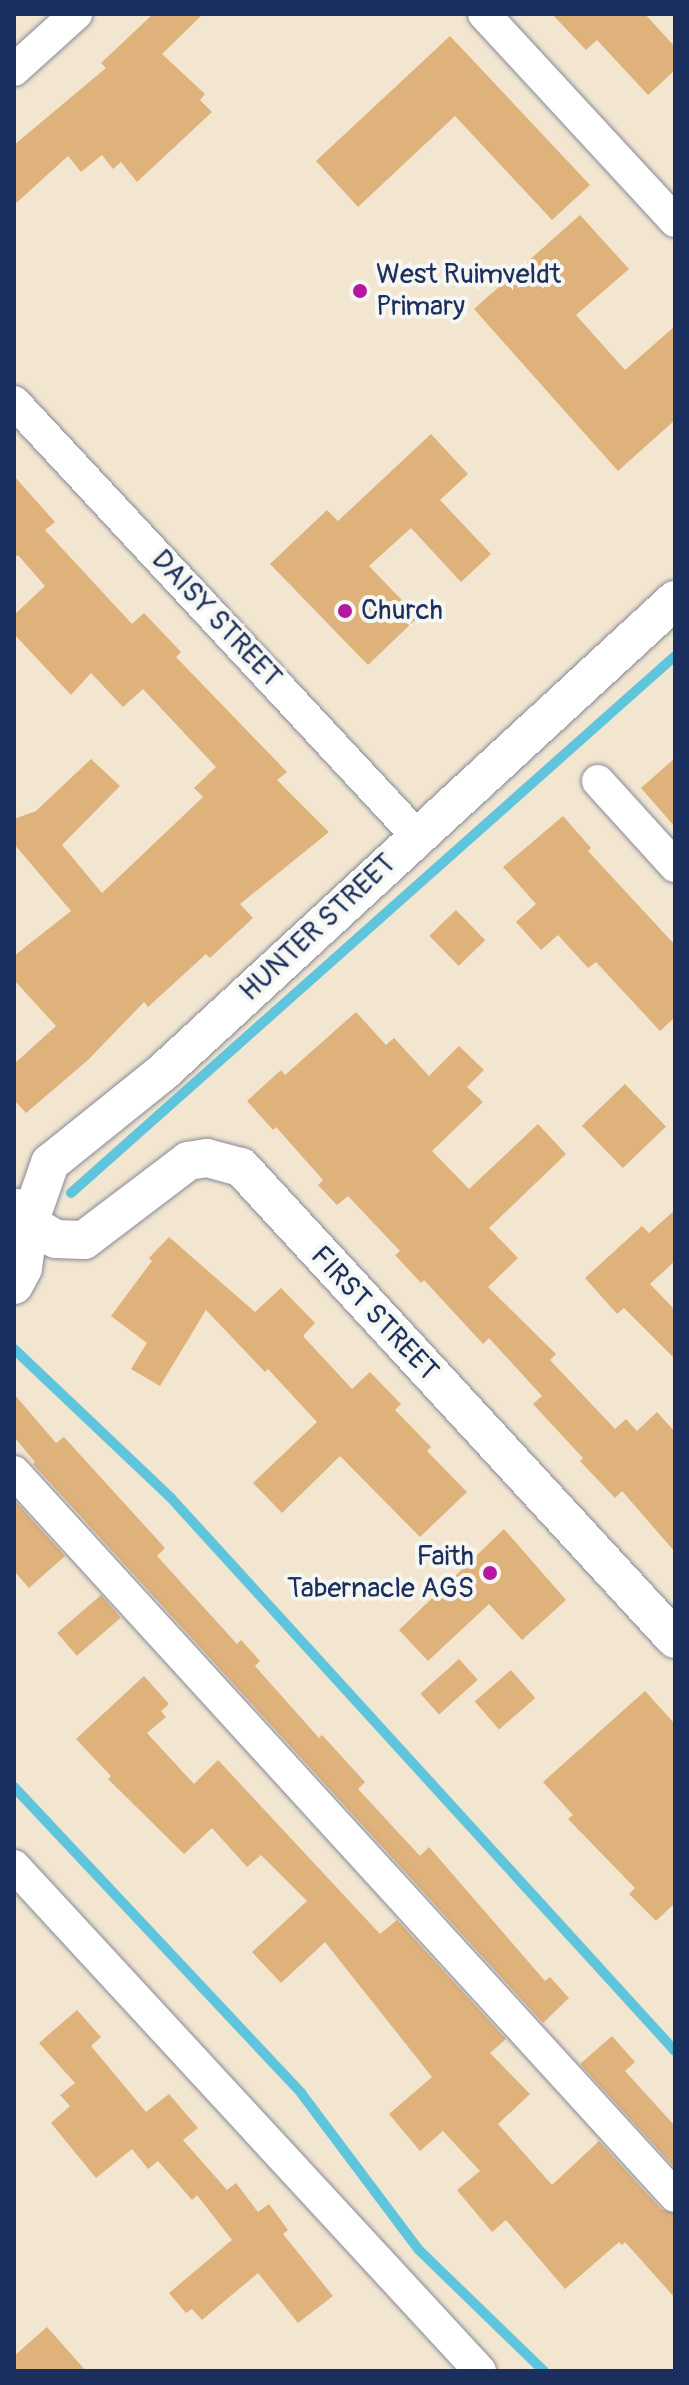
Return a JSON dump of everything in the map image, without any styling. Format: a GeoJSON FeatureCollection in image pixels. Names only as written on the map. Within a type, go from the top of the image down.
{"type":"FeatureCollection","features":[{"type":"Feature","properties":{"kind":"street"},"geometry":{"type":"LineString","coordinates":[[14,70],[76,14]]}},
{"type":"Feature","properties":{"kind":"street"},"geometry":{"type":"LineString","coordinates":[[484,14],[675,221]]}},
{"type":"Feature","properties":{"kind":"street","name":"DAISY STREET"},"geometry":{"type":"LineString","coordinates":[[14,402],[417,836]]}},
{"type":"Feature","properties":{"kind":"street","name":"HUNTER STREET"},"geometry":{"type":"LineString","coordinates":[[14,1285],[23,1268],[22,1214],[50,1163],[162,1073],[675,600]]}},
{"type":"Feature","properties":{"kind":"street"},"geometry":{"type":"LineString","coordinates":[[598,781],[675,866]]}},
{"type":"Feature","properties":{"kind":"street","name":"FIRST STREET"},"geometry":{"type":"LineString","coordinates":[[22,1214],[56,1239],[84,1240],[188,1161],[207,1158],[241,1167],[675,1639]]}},
{"type":"Feature","properties":{"kind":"street"},"geometry":{"type":"LineString","coordinates":[[14,1472],[675,2196]]}},
{"type":"Feature","properties":{"kind":"street"},"geometry":{"type":"LineString","coordinates":[[14,1866],[480,2371]]}},
{"type":"Feature","properties":{"kind":"building"},"geometry":{"type":"Polygon","coordinates":[[[153,14],[203,14],[162,54],[205,94],[200,100],[212,112],[137,182],[121,162],[113,169],[102,155],[81,172],[68,156],[14,205],[14,145],[106,68],[101,63],[153,14]]]}},
{"type":"Feature","properties":{"kind":"building"},"geometry":{"type":"Polygon","coordinates":[[[552,14],[645,14],[675,47],[675,70],[648,95],[597,40],[586,50],[552,14]]]}},
{"type":"Feature","properties":{"kind":"building"},"geometry":{"type":"Polygon","coordinates":[[[450,36],[590,185],[552,220],[455,116],[358,207],[316,161],[450,36]]]}},
{"type":"Feature","properties":{"kind":"building"},"geometry":{"type":"Polygon","coordinates":[[[580,215],[629,269],[576,315],[625,370],[675,326],[675,420],[618,471],[474,309],[580,215]]]}},
{"type":"Feature","properties":{"kind":"building"},"geometry":{"type":"Polygon","coordinates":[[[431,434],[468,474],[440,500],[491,554],[461,582],[411,528],[369,566],[418,617],[368,665],[270,564],[327,510],[338,521],[431,434]]]}},
{"type":"Feature","properties":{"kind":"building"},"geometry":{"type":"Polygon","coordinates":[[[14,476],[55,522],[45,530],[132,624],[144,613],[181,652],[176,657],[287,772],[277,780],[329,832],[240,904],[253,918],[210,958],[206,954],[148,1007],[144,1002],[88,1060],[26,1113],[14,1100],[14,1064],[56,1026],[14,980],[14,956],[71,911],[14,844],[14,819],[36,811],[91,759],[120,786],[62,845],[102,893],[203,797],[194,788],[216,767],[143,689],[123,707],[91,673],[71,695],[14,634],[14,615],[45,586],[18,555],[14,558],[14,476]]]}},
{"type":"Feature","properties":{"kind":"building"},"geometry":{"type":"Polygon","coordinates":[[[675,758],[675,827],[641,788],[675,758]]]}},
{"type":"Feature","properties":{"kind":"building"},"geometry":{"type":"Polygon","coordinates":[[[563,816],[591,848],[588,851],[675,945],[675,1017],[660,1031],[596,962],[588,968],[558,935],[541,950],[516,922],[536,904],[503,867],[563,816]]]}},
{"type":"Feature","properties":{"kind":"building"},"geometry":{"type":"Polygon","coordinates":[[[456,910],[485,940],[459,966],[429,936],[456,910]]]}},
{"type":"Feature","properties":{"kind":"building"},"geometry":{"type":"Polygon","coordinates":[[[356,1012],[386,1045],[394,1038],[429,1076],[459,1046],[484,1070],[467,1087],[483,1102],[432,1151],[469,1189],[538,1124],[566,1154],[489,1228],[518,1258],[488,1287],[556,1354],[550,1360],[615,1429],[626,1419],[637,1431],[657,1412],[675,1432],[675,1552],[622,1491],[615,1498],[580,1461],[583,1458],[533,1404],[542,1396],[489,1338],[483,1344],[424,1280],[421,1283],[395,1255],[400,1251],[348,1196],[337,1205],[318,1185],[323,1180],[276,1127],[273,1130],[247,1101],[281,1070],[285,1075],[356,1012]]]}},
{"type":"Feature","properties":{"kind":"building"},"geometry":{"type":"Polygon","coordinates":[[[625,1084],[666,1126],[623,1168],[582,1126],[625,1084]]]}},
{"type":"Feature","properties":{"kind":"building"},"geometry":{"type":"Polygon","coordinates":[[[675,1210],[675,1261],[650,1284],[675,1310],[675,1359],[624,1308],[617,1314],[585,1278],[642,1226],[649,1233],[675,1210]]]}},
{"type":"Feature","properties":{"kind":"building"},"geometry":{"type":"Polygon","coordinates":[[[169,1237],[255,1312],[281,1288],[315,1323],[303,1336],[352,1389],[370,1372],[401,1404],[395,1410],[431,1447],[427,1451],[467,1492],[420,1537],[340,1456],[282,1513],[253,1483],[317,1422],[268,1369],[265,1372],[206,1310],[160,1386],[131,1369],[147,1343],[111,1316],[152,1261],[149,1258],[169,1237]]]}},
{"type":"Feature","properties":{"kind":"building"},"geometry":{"type":"Polygon","coordinates":[[[14,1394],[56,1443],[64,1437],[165,1548],[157,1556],[237,1644],[241,1640],[260,1661],[255,1666],[319,1738],[322,1735],[365,1782],[358,1789],[420,1856],[429,1847],[545,1981],[550,1977],[569,1998],[543,2023],[33,1464],[35,1462],[14,1437],[14,1394]]]}},
{"type":"Feature","properties":{"kind":"building"},"geometry":{"type":"Polygon","coordinates":[[[14,1500],[65,1556],[29,1588],[14,1571],[14,1500]]]}},
{"type":"Feature","properties":{"kind":"building"},"geometry":{"type":"Polygon","coordinates":[[[504,1529],[566,1600],[522,1640],[489,1604],[428,1661],[399,1630],[504,1529]]]}},
{"type":"Feature","properties":{"kind":"building"},"geometry":{"type":"Polygon","coordinates":[[[101,1595],[121,1618],[77,1656],[57,1633],[101,1595]]]}},
{"type":"Feature","properties":{"kind":"building"},"geometry":{"type":"Polygon","coordinates":[[[459,1659],[478,1680],[439,1715],[420,1694],[459,1659]]]}},
{"type":"Feature","properties":{"kind":"building"},"geometry":{"type":"Polygon","coordinates":[[[511,1670],[535,1698],[499,1729],[475,1701],[511,1670]]]}},
{"type":"Feature","properties":{"kind":"building"},"geometry":{"type":"Polygon","coordinates":[[[144,1676],[169,1704],[161,1711],[166,1717],[147,1733],[194,1784],[218,1760],[380,1934],[397,1920],[506,2039],[490,2053],[530,2094],[498,2124],[552,2185],[599,2141],[661,2209],[675,2214],[675,2298],[625,2242],[622,2245],[619,2242],[565,2289],[506,2220],[492,2232],[457,2190],[480,2171],[443,2131],[420,2151],[389,2114],[432,2077],[325,1942],[281,1983],[252,1952],[307,1901],[261,1855],[247,1867],[212,1828],[184,1854],[108,1779],[111,1776],[76,1739],[144,1676]]]}},
{"type":"Feature","properties":{"kind":"building"},"geometry":{"type":"Polygon","coordinates":[[[645,1691],[675,1724],[675,1903],[656,1921],[629,1894],[635,1888],[568,1819],[573,1815],[543,1782],[645,1691]]]}},
{"type":"Feature","properties":{"kind":"building"},"geometry":{"type":"Polygon","coordinates":[[[77,2010],[101,2037],[91,2046],[146,2112],[169,2094],[198,2128],[183,2140],[227,2190],[236,2183],[258,2212],[269,2204],[288,2230],[283,2234],[333,2296],[298,2323],[258,2273],[202,2320],[192,2309],[186,2313],[169,2293],[232,2240],[197,2195],[192,2200],[158,2161],[148,2169],[132,2149],[96,2178],[51,2123],[70,2106],[60,2095],[75,2083],[39,2043],[77,2010]]]}},
{"type":"Feature","properties":{"kind":"building"},"geometry":{"type":"Polygon","coordinates":[[[612,2036],[635,2062],[625,2071],[675,2126],[675,2168],[580,2064],[612,2036]]]}},
{"type":"Feature","properties":{"kind":"building"},"geometry":{"type":"Polygon","coordinates":[[[47,2327],[86,2371],[14,2371],[14,2356],[47,2327]]]}},
{"type":"Feature","properties":{"kind":"waterway"},"geometry":{"type":"LineString","coordinates":[[71,1193],[675,656]]}},
{"type":"Feature","properties":{"kind":"waterway"},"geometry":{"type":"LineString","coordinates":[[14,1349],[171,1498],[675,2051]]}},
{"type":"Feature","properties":{"kind":"waterway"},"geometry":{"type":"LineString","coordinates":[[14,1787],[301,2093],[419,2250],[544,2371]]}},
{"type":"Feature","properties":{"kind":"place","name":"West Ruimveldt Primary"},"geometry":{"type":"Point","coordinates":[360,291]}},
{"type":"Feature","properties":{"kind":"place","name":"Church"},"geometry":{"type":"Point","coordinates":[345,611]}},
{"type":"Feature","properties":{"kind":"place","name":"Faith Tabernacle AGS"},"geometry":{"type":"Point","coordinates":[490,1573]}}]}
